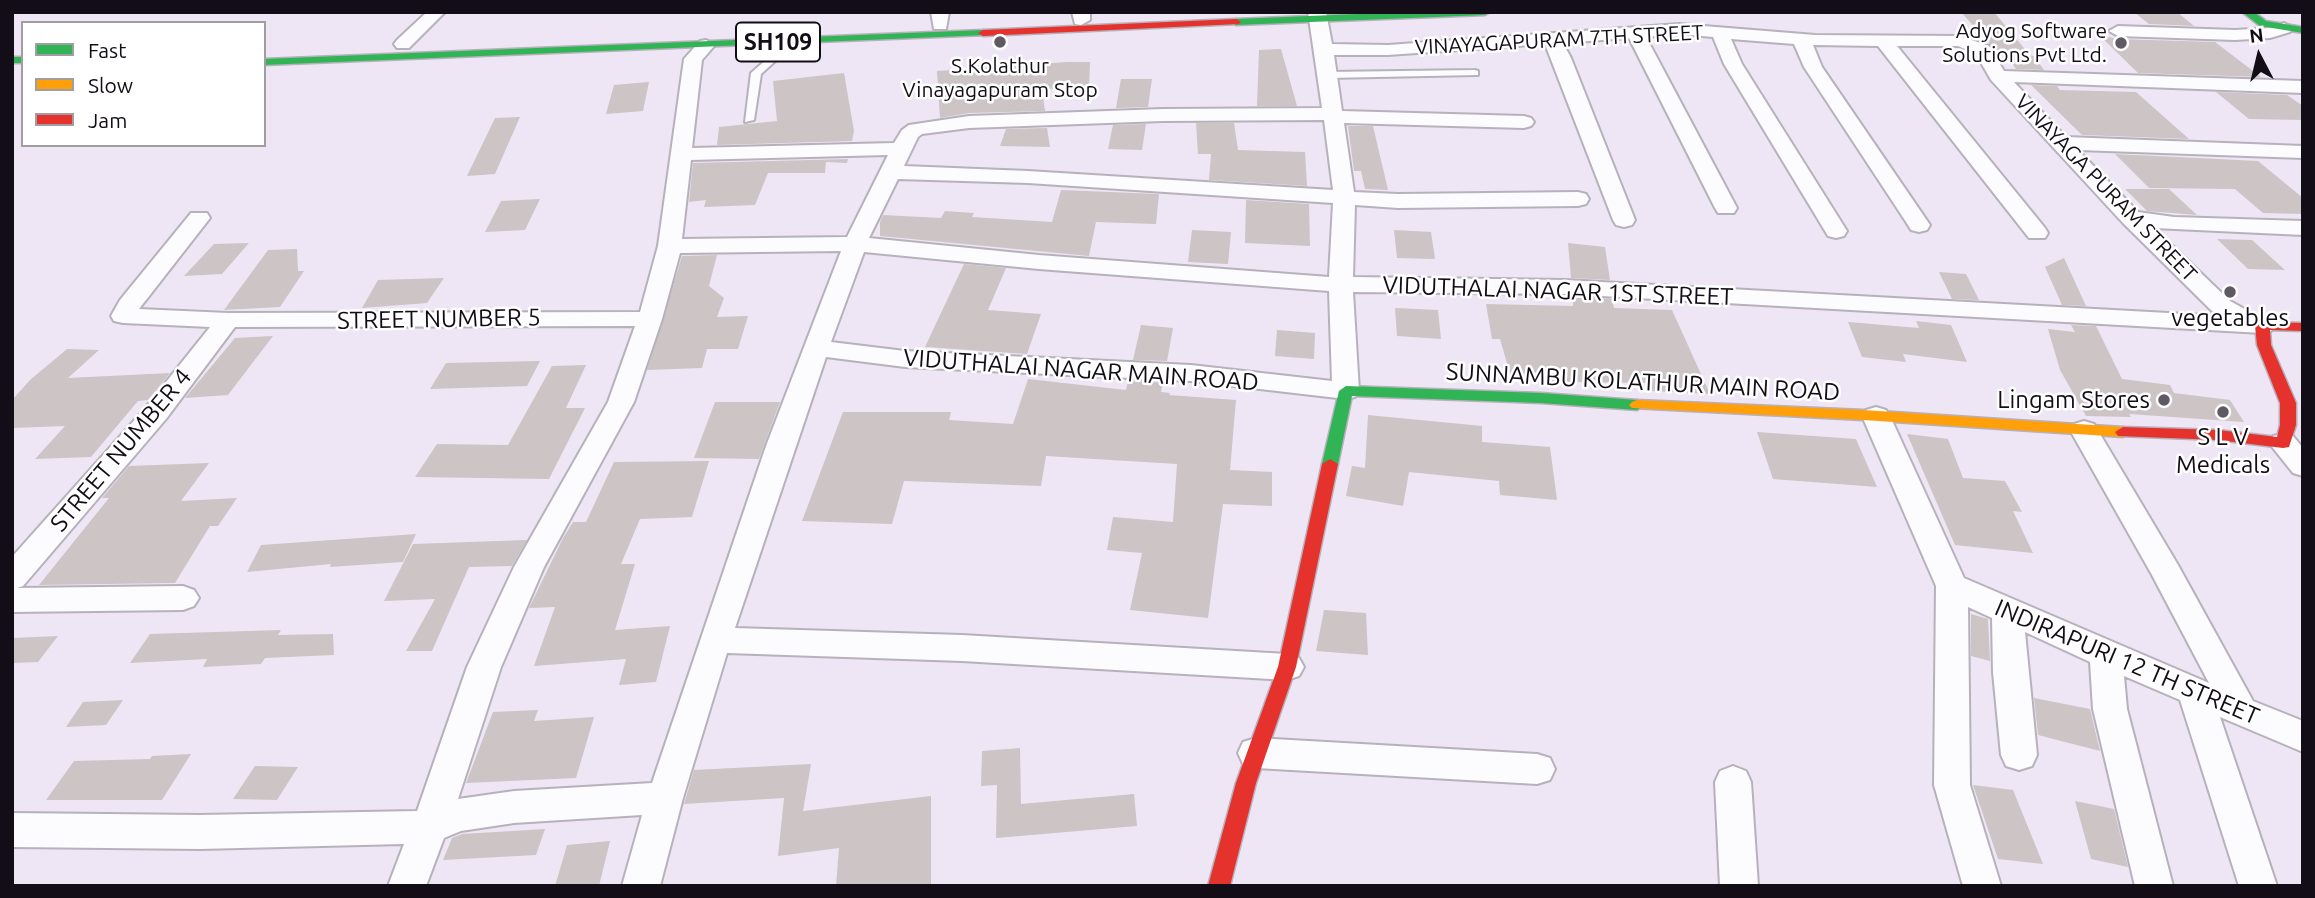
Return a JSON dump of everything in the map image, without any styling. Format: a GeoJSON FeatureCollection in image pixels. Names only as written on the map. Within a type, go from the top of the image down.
{"type":"FeatureCollection","features":[{"type":"Feature","properties":{"kind":"main road","name":"SH109"},"geometry":{"type":"LineString","coordinates":[[266,62],[706,45],[745,38],[940,19],[1262,12]]}},
{"type":"Feature","properties":{"kind":"main road","name":"SH109"},"geometry":{"type":"LineString","coordinates":[[266,50],[425,43],[745,38],[785,42],[1318,16],[1485,12]]}},
{"type":"Feature","properties":{"kind":"main road"},"geometry":{"type":"LineString","coordinates":[[2247,12],[2263,24],[2294,29]]}},
{"type":"Feature","properties":{"kind":"main road"},"geometry":{"type":"LineString","coordinates":[[2283,443],[2288,425],[2288,403],[2275,365],[2264,345],[2262,326],[2303,327]]}},
{"type":"Feature","properties":{"kind":"main road"},"geometry":{"type":"LineString","coordinates":[[1219,886],[1246,783],[1287,667],[1346,391]]}},
{"type":"Feature","properties":{"kind":"main road","name":"SUNNAMBU KOLATHUR MAIN ROAD"},"geometry":{"type":"LineString","coordinates":[[1346,391],[1541,398],[1678,408],[1876,416],[2084,430],[2218,435],[2283,443]]}},
{"type":"Feature","properties":{"kind":"street"},"geometry":{"type":"LineString","coordinates":[[403,44],[437,12]]}},
{"type":"Feature","properties":{"kind":"street"},"geometry":{"type":"LineString","coordinates":[[425,43],[458,12]]}},
{"type":"Feature","properties":{"kind":"street"},"geometry":{"type":"LineString","coordinates":[[1318,16],[1344,195],[1342,285],[1346,391]]}},
{"type":"Feature","properties":{"kind":"street","name":"VINAYAGAPURAM 7TH STREET"},"geometry":{"type":"LineString","coordinates":[[1324,49],[1388,50],[1679,29],[1801,39],[1960,41]]}},
{"type":"Feature","properties":{"kind":"street"},"geometry":{"type":"LineString","coordinates":[[2118,31],[2235,36],[2294,29]]}},
{"type":"Feature","properties":{"kind":"street"},"geometry":{"type":"LineString","coordinates":[[1634,32],[1726,208]]}},
{"type":"Feature","properties":{"kind":"street"},"geometry":{"type":"LineString","coordinates":[[1720,33],[1733,64],[1836,231]]}},
{"type":"Feature","properties":{"kind":"street"},"geometry":{"type":"LineString","coordinates":[[1551,38],[1562,58],[1624,220]]}},
{"type":"Feature","properties":{"kind":"street"},"geometry":{"type":"LineString","coordinates":[[1801,39],[1813,66],[1919,225]]}},
{"type":"Feature","properties":{"kind":"street"},"geometry":{"type":"LineString","coordinates":[[1883,41],[2037,233]]}},
{"type":"Feature","properties":{"kind":"street","name":"VINAYAGA PURAM STREET"},"geometry":{"type":"LineString","coordinates":[[1960,41],[1983,50],[1998,76],[2132,218],[2221,306],[2262,326]]}},
{"type":"Feature","properties":{"kind":"street"},"geometry":{"type":"LineString","coordinates":[[407,886],[430,827],[484,667],[529,567],[621,402],[650,319],[670,246],[693,59],[706,45]]}},
{"type":"Feature","properties":{"kind":"street"},"geometry":{"type":"LineString","coordinates":[[1998,76],[2303,87]]}},
{"type":"Feature","properties":{"kind":"street"},"geometry":{"type":"LineString","coordinates":[[641,886],[715,640],[816,348],[855,244],[909,134],[916,129],[969,122],[1163,115],[1332,116],[1524,122]]}},
{"type":"Feature","properties":{"kind":"street"},"geometry":{"type":"LineString","coordinates":[[2064,144],[2303,152]]}},
{"type":"Feature","properties":{"kind":"street"},"geometry":{"type":"LineString","coordinates":[[682,154],[895,160],[938,172],[1168,188],[1344,195],[1398,201],[1578,200]]}},
{"type":"Feature","properties":{"kind":"street","name":"STREET NUMBER 5"},"geometry":{"type":"LineString","coordinates":[[199,218],[129,304],[123,316],[228,320],[650,319]]}},
{"type":"Feature","properties":{"kind":"street"},"geometry":{"type":"LineString","coordinates":[[2132,218],[2174,224],[2303,229]]}},
{"type":"Feature","properties":{"kind":"street","name":"VIDUTHALAI NAGAR 1ST STREET"},"geometry":{"type":"LineString","coordinates":[[670,246],[855,244],[1039,262],[1342,285],[1564,287],[2262,326]]}},
{"type":"Feature","properties":{"kind":"street","name":"STREET NUMBER 4"},"geometry":{"type":"LineString","coordinates":[[12,578],[156,413],[228,320]]}},
{"type":"Feature","properties":{"kind":"street","name":"VIDUTHALAI NAGAR MAIN ROAD"},"geometry":{"type":"LineString","coordinates":[[816,348],[905,359],[1191,373],[1346,391]]}},
{"type":"Feature","properties":{"kind":"street"},"geometry":{"type":"LineString","coordinates":[[1876,416],[1952,586],[1952,785],[1982,886]]}},
{"type":"Feature","properties":{"kind":"street"},"geometry":{"type":"LineString","coordinates":[[2084,430],[2167,573],[2241,711]]}},
{"type":"Feature","properties":{"kind":"street"},"geometry":{"type":"LineString","coordinates":[[2283,443],[2303,466]]}},
{"type":"Feature","properties":{"kind":"street","name":"INDIRAPURI 12 TH STREET"},"geometry":{"type":"LineString","coordinates":[[1952,586],[2303,737]]}},
{"type":"Feature","properties":{"kind":"street"},"geometry":{"type":"LineString","coordinates":[[12,600],[183,598]]}},
{"type":"Feature","properties":{"kind":"street"},"geometry":{"type":"LineString","coordinates":[[2008,611],[2010,672],[2019,755]]}},
{"type":"Feature","properties":{"kind":"street"},"geometry":{"type":"LineString","coordinates":[[715,640],[962,648],[1287,667]]}},
{"type":"Feature","properties":{"kind":"street"},"geometry":{"type":"LineString","coordinates":[[2106,654],[2110,709],[2154,886]]}},
{"type":"Feature","properties":{"kind":"street"},"geometry":{"type":"LineString","coordinates":[[2194,691],[2258,886]]}},
{"type":"Feature","properties":{"kind":"street"},"geometry":{"type":"LineString","coordinates":[[1256,753],[1537,769]]}},
{"type":"Feature","properties":{"kind":"street"},"geometry":{"type":"LineString","coordinates":[[1733,782],[1739,886]]}},
{"type":"Feature","properties":{"kind":"street"},"geometry":{"type":"LineString","coordinates":[[12,830],[200,832],[430,827],[457,815],[514,807],[665,799]]}},
{"type":"Feature","properties":{"kind":"lane"},"geometry":{"type":"LineString","coordinates":[[749,120],[756,73],[780,52],[785,42]]}},
{"type":"Feature","properties":{"kind":"lane"},"geometry":{"type":"LineString","coordinates":[[1327,75],[1475,73]]}},
{"type":"Feature","properties":{"kind":"building"},"geometry":{"type":"Polygon","coordinates":[[[1961,12],[1994,12],[2028,53],[1996,51],[1961,12]]]}},
{"type":"Feature","properties":{"kind":"building"},"geometry":{"type":"Polygon","coordinates":[[[2134,12],[2177,12],[2194,26],[2149,24],[2134,12]]]}},
{"type":"Feature","properties":{"kind":"building"},"geometry":{"type":"Polygon","coordinates":[[[2099,35],[2118,39],[2215,42],[2261,77],[2138,73],[2099,35]]]}},
{"type":"Feature","properties":{"kind":"building"},"geometry":{"type":"Polygon","coordinates":[[[1281,49],[1297,106],[1257,106],[1259,50],[1281,49]]]}},
{"type":"Feature","properties":{"kind":"building"},"geometry":{"type":"Polygon","coordinates":[[[2005,53],[2034,56],[2044,70],[2016,69],[2005,53]]]}},
{"type":"Feature","properties":{"kind":"building"},"geometry":{"type":"Polygon","coordinates":[[[1090,62],[1089,88],[1042,89],[1045,111],[969,113],[940,118],[937,71],[1090,62]]]}},
{"type":"Feature","properties":{"kind":"building"},"geometry":{"type":"Polygon","coordinates":[[[844,73],[854,131],[852,141],[717,145],[719,127],[777,121],[773,81],[844,73]]]}},
{"type":"Feature","properties":{"kind":"building"},"geometry":{"type":"Polygon","coordinates":[[[1121,79],[1152,79],[1148,107],[1116,108],[1121,79]]]}},
{"type":"Feature","properties":{"kind":"building"},"geometry":{"type":"Polygon","coordinates":[[[649,82],[643,111],[606,114],[614,85],[649,82]]]}},
{"type":"Feature","properties":{"kind":"building"},"geometry":{"type":"Polygon","coordinates":[[[2031,85],[2057,86],[2060,90],[2136,92],[2189,139],[2082,135],[2031,85]]]}},
{"type":"Feature","properties":{"kind":"building"},"geometry":{"type":"Polygon","coordinates":[[[2216,92],[2287,95],[2303,106],[2303,120],[2249,119],[2216,92]]]}},
{"type":"Feature","properties":{"kind":"building"},"geometry":{"type":"Polygon","coordinates":[[[520,117],[495,174],[467,176],[495,118],[520,117]]]}},
{"type":"Feature","properties":{"kind":"building"},"geometry":{"type":"Polygon","coordinates":[[[1196,123],[1234,123],[1238,150],[1305,152],[1307,186],[1209,180],[1211,154],[1198,154],[1196,123]]]}},
{"type":"Feature","properties":{"kind":"building"},"geometry":{"type":"Polygon","coordinates":[[[1146,124],[1142,150],[1108,149],[1113,125],[1146,124]]]}},
{"type":"Feature","properties":{"kind":"building"},"geometry":{"type":"Polygon","coordinates":[[[1348,126],[1373,126],[1388,190],[1365,189],[1361,171],[1354,171],[1348,126]]]}},
{"type":"Feature","properties":{"kind":"building"},"geometry":{"type":"Polygon","coordinates":[[[1047,128],[1050,147],[1000,146],[1006,129],[1047,128]]]}},
{"type":"Feature","properties":{"kind":"building"},"geometry":{"type":"Polygon","coordinates":[[[2115,154],[2258,161],[2303,198],[2303,214],[2263,213],[2235,189],[2149,188],[2115,154]]]}},
{"type":"Feature","properties":{"kind":"building"},"geometry":{"type":"Polygon","coordinates":[[[848,159],[847,163],[826,162],[825,173],[768,173],[755,205],[704,207],[706,200],[689,202],[693,163],[848,159]]]}},
{"type":"Feature","properties":{"kind":"building"},"geometry":{"type":"Polygon","coordinates":[[[2125,189],[2169,189],[2197,215],[2147,211],[2125,189]]]}},
{"type":"Feature","properties":{"kind":"building"},"geometry":{"type":"Polygon","coordinates":[[[1061,190],[1159,194],[1156,224],[1096,222],[1089,256],[880,236],[883,215],[941,218],[945,211],[974,213],[972,217],[1052,222],[1061,190]]]}},
{"type":"Feature","properties":{"kind":"building"},"geometry":{"type":"Polygon","coordinates":[[[540,199],[525,230],[485,232],[501,201],[540,199]]]}},
{"type":"Feature","properties":{"kind":"building"},"geometry":{"type":"Polygon","coordinates":[[[1246,200],[1309,204],[1310,246],[1245,243],[1246,200]]]}},
{"type":"Feature","properties":{"kind":"building"},"geometry":{"type":"Polygon","coordinates":[[[1192,230],[1231,232],[1228,264],[1188,262],[1192,230]]]}},
{"type":"Feature","properties":{"kind":"building"},"geometry":{"type":"Polygon","coordinates":[[[1394,230],[1431,232],[1435,259],[1397,258],[1394,230]]]}},
{"type":"Feature","properties":{"kind":"building"},"geometry":{"type":"Polygon","coordinates":[[[2217,239],[2252,240],[2285,270],[2248,269],[2217,239]]]}},
{"type":"Feature","properties":{"kind":"building"},"geometry":{"type":"Polygon","coordinates":[[[249,243],[222,274],[184,276],[214,244],[249,243]]]}},
{"type":"Feature","properties":{"kind":"building"},"geometry":{"type":"Polygon","coordinates":[[[1568,243],[1605,247],[1610,280],[1571,278],[1568,243]]]}},
{"type":"Feature","properties":{"kind":"building"},"geometry":{"type":"Polygon","coordinates":[[[297,249],[298,271],[304,271],[280,307],[224,310],[268,250],[297,249]]]}},
{"type":"Feature","properties":{"kind":"building"},"geometry":{"type":"Polygon","coordinates":[[[717,255],[709,286],[724,298],[717,317],[748,316],[738,349],[707,349],[702,368],[647,370],[682,256],[717,255]]]}},
{"type":"Feature","properties":{"kind":"building"},"geometry":{"type":"Polygon","coordinates":[[[2064,258],[2086,306],[2062,305],[2045,267],[2064,258]]]}},
{"type":"Feature","properties":{"kind":"building"},"geometry":{"type":"Polygon","coordinates":[[[964,264],[1006,268],[988,310],[1041,314],[1027,354],[925,347],[964,264]]]}},
{"type":"Feature","properties":{"kind":"building"},"geometry":{"type":"Polygon","coordinates":[[[1939,272],[1966,274],[1979,300],[1952,299],[1939,272]]]}},
{"type":"Feature","properties":{"kind":"building"},"geometry":{"type":"Polygon","coordinates":[[[444,278],[427,303],[362,308],[378,280],[444,278]]]}},
{"type":"Feature","properties":{"kind":"building"},"geometry":{"type":"Polygon","coordinates":[[[1573,297],[1612,299],[1614,308],[1672,310],[1710,394],[1651,391],[1648,383],[1512,381],[1500,339],[1492,339],[1486,304],[1573,306],[1573,297]]]}},
{"type":"Feature","properties":{"kind":"building"},"geometry":{"type":"Polygon","coordinates":[[[1395,308],[1438,310],[1441,339],[1397,336],[1395,308]]]}},
{"type":"Feature","properties":{"kind":"building"},"geometry":{"type":"Polygon","coordinates":[[[1916,321],[1951,325],[1967,362],[1903,354],[1906,362],[1862,357],[1848,322],[1919,328],[1916,321]]]}},
{"type":"Feature","properties":{"kind":"building"},"geometry":{"type":"Polygon","coordinates":[[[1141,325],[1173,328],[1167,361],[1133,360],[1141,325]]]}},
{"type":"Feature","properties":{"kind":"building"},"geometry":{"type":"Polygon","coordinates":[[[2071,325],[2096,326],[2122,379],[2170,385],[2174,393],[2230,400],[2244,422],[2129,414],[2131,417],[2086,416],[2060,370],[2048,329],[2075,332],[2071,325]]]}},
{"type":"Feature","properties":{"kind":"building"},"geometry":{"type":"Polygon","coordinates":[[[1277,330],[1315,333],[1314,359],[1275,356],[1277,330]]]}},
{"type":"Feature","properties":{"kind":"building"},"geometry":{"type":"Polygon","coordinates":[[[273,336],[228,395],[185,398],[235,338],[273,336]]]}},
{"type":"Feature","properties":{"kind":"building"},"geometry":{"type":"Polygon","coordinates":[[[67,349],[99,350],[68,378],[170,373],[148,400],[138,401],[91,457],[35,459],[65,426],[12,428],[12,400],[30,380],[67,349]]]}},
{"type":"Feature","properties":{"kind":"building"},"geometry":{"type":"Polygon","coordinates":[[[540,361],[527,386],[430,389],[446,363],[540,361]]]}},
{"type":"Feature","properties":{"kind":"building"},"geometry":{"type":"Polygon","coordinates":[[[586,365],[566,408],[585,408],[549,479],[415,477],[437,444],[508,445],[552,366],[586,365]]]}},
{"type":"Feature","properties":{"kind":"building"},"geometry":{"type":"Polygon","coordinates":[[[1028,379],[1126,390],[1128,381],[1163,382],[1161,392],[1170,393],[1169,395],[1236,400],[1230,470],[1272,472],[1272,506],[1223,504],[1208,618],[1130,610],[1142,553],[1107,550],[1113,517],[1173,522],[1177,464],[1046,456],[1041,486],[904,481],[892,524],[802,521],[843,412],[951,412],[949,420],[1013,424],[1028,379]]]}},
{"type":"Feature","properties":{"kind":"building"},"geometry":{"type":"Polygon","coordinates":[[[715,402],[780,402],[759,459],[694,458],[715,402]]]}},
{"type":"Feature","properties":{"kind":"building"},"geometry":{"type":"Polygon","coordinates":[[[1368,415],[1482,426],[1482,442],[1550,447],[1557,500],[1500,495],[1499,481],[1409,472],[1403,506],[1346,496],[1352,466],[1365,468],[1368,415]]]}},
{"type":"Feature","properties":{"kind":"building"},"geometry":{"type":"Polygon","coordinates":[[[1757,432],[1856,439],[1877,487],[1773,479],[1757,432]]]}},
{"type":"Feature","properties":{"kind":"building"},"geometry":{"type":"Polygon","coordinates":[[[1907,434],[1948,439],[1963,478],[2005,481],[2022,512],[2013,511],[2033,553],[1955,545],[1907,434]]]}},
{"type":"Feature","properties":{"kind":"building"},"geometry":{"type":"Polygon","coordinates":[[[709,461],[692,517],[640,519],[621,564],[635,564],[615,630],[670,626],[656,682],[619,685],[626,659],[534,666],[555,607],[529,608],[573,522],[586,522],[614,462],[709,461]]]}},
{"type":"Feature","properties":{"kind":"building"},"geometry":{"type":"Polygon","coordinates":[[[209,463],[181,501],[237,498],[218,526],[210,526],[175,583],[39,585],[109,498],[102,498],[129,466],[209,463]]]}},
{"type":"Feature","properties":{"kind":"building"},"geometry":{"type":"Polygon","coordinates":[[[416,534],[403,562],[330,567],[331,564],[247,572],[261,545],[416,534]]]}},
{"type":"Feature","properties":{"kind":"building"},"geometry":{"type":"Polygon","coordinates":[[[527,540],[512,566],[469,567],[432,651],[406,651],[435,599],[384,601],[413,544],[527,540]]]}},
{"type":"Feature","properties":{"kind":"building"},"geometry":{"type":"Polygon","coordinates":[[[1324,610],[1366,613],[1368,655],[1316,651],[1324,610]]]}},
{"type":"Feature","properties":{"kind":"building"},"geometry":{"type":"Polygon","coordinates":[[[1971,614],[1988,619],[1990,661],[1971,656],[1971,614]]]}},
{"type":"Feature","properties":{"kind":"building"},"geometry":{"type":"Polygon","coordinates":[[[281,630],[278,635],[333,634],[334,655],[265,658],[261,664],[203,667],[207,659],[130,663],[150,634],[281,630]]]}},
{"type":"Feature","properties":{"kind":"building"},"geometry":{"type":"Polygon","coordinates":[[[58,636],[38,662],[12,663],[12,638],[58,636]]]}},
{"type":"Feature","properties":{"kind":"building"},"geometry":{"type":"Polygon","coordinates":[[[2034,698],[2090,709],[2100,751],[2038,735],[2034,698]]]}},
{"type":"Feature","properties":{"kind":"building"},"geometry":{"type":"Polygon","coordinates":[[[123,700],[106,725],[66,727],[83,702],[123,700]]]}},
{"type":"Feature","properties":{"kind":"building"},"geometry":{"type":"Polygon","coordinates":[[[538,710],[534,721],[594,717],[576,778],[466,783],[493,712],[538,710]]]}},
{"type":"Feature","properties":{"kind":"building"},"geometry":{"type":"Polygon","coordinates":[[[1020,748],[1021,804],[1134,794],[1137,826],[996,838],[997,785],[981,786],[982,751],[1020,748]]]}},
{"type":"Feature","properties":{"kind":"building"},"geometry":{"type":"Polygon","coordinates":[[[191,754],[162,800],[46,800],[74,761],[150,759],[152,756],[191,754]]]}},
{"type":"Feature","properties":{"kind":"building"},"geometry":{"type":"Polygon","coordinates":[[[811,764],[803,811],[931,796],[931,886],[836,886],[839,848],[778,856],[784,798],[684,804],[694,770],[811,764]]]}},
{"type":"Feature","properties":{"kind":"building"},"geometry":{"type":"Polygon","coordinates":[[[255,766],[298,767],[277,800],[233,799],[255,766]]]}},
{"type":"Feature","properties":{"kind":"building"},"geometry":{"type":"Polygon","coordinates":[[[1973,785],[2013,790],[2043,864],[1998,859],[1973,785]]]}},
{"type":"Feature","properties":{"kind":"building"},"geometry":{"type":"Polygon","coordinates":[[[2075,801],[2114,809],[2128,867],[2091,859],[2075,801]]]}},
{"type":"Feature","properties":{"kind":"building"},"geometry":{"type":"Polygon","coordinates":[[[545,829],[536,855],[443,860],[452,838],[462,834],[545,829]]]}},
{"type":"Feature","properties":{"kind":"building"},"geometry":{"type":"Polygon","coordinates":[[[610,841],[599,886],[555,886],[567,845],[610,841]]]}},
{"type":"Feature","properties":{"kind":"traffic: fast"},"geometry":{"type":"LineString","coordinates":[[1236,22],[1485,12]]}},
{"type":"Feature","properties":{"kind":"traffic: fast"},"geometry":{"type":"LineString","coordinates":[[2247,12],[2263,24],[2303,30]]}},
{"type":"Feature","properties":{"kind":"traffic: fast"},"geometry":{"type":"LineString","coordinates":[[266,62],[983,33]]}},
{"type":"Feature","properties":{"kind":"traffic: fast"},"geometry":{"type":"LineString","coordinates":[[12,60],[21,60]]}},
{"type":"Feature","properties":{"kind":"traffic: fast"},"geometry":{"type":"LineString","coordinates":[[1330,464],[1346,391],[1541,398],[1637,405]]}},
{"type":"Feature","properties":{"kind":"traffic: slow"},"geometry":{"type":"LineString","coordinates":[[1637,405],[1863,415],[2123,432]]}},
{"type":"Feature","properties":{"kind":"traffic: jam"},"geometry":{"type":"LineString","coordinates":[[983,33],[1236,22]]}},
{"type":"Feature","properties":{"kind":"traffic: jam"},"geometry":{"type":"LineString","coordinates":[[2123,432],[2218,435],[2283,443],[2288,425],[2288,403],[2264,345],[2262,326],[2303,327]]}},
{"type":"Feature","properties":{"kind":"traffic: jam"},"geometry":{"type":"LineString","coordinates":[[1219,886],[1246,783],[1287,667],[1330,464]]}},
{"type":"Feature","properties":{"kind":"place","name":"S.Kolathur Vinayagapuram Stop"},"geometry":{"type":"Point","coordinates":[1000,42]}},
{"type":"Feature","properties":{"kind":"place","name":"Adyog Software Solutions Pvt Ltd."},"geometry":{"type":"Point","coordinates":[2121,43]}},
{"type":"Feature","properties":{"kind":"place","name":"vegetables"},"geometry":{"type":"Point","coordinates":[2230,292]}},
{"type":"Feature","properties":{"kind":"place","name":"Lingam Stores"},"geometry":{"type":"Point","coordinates":[2164,400]}},
{"type":"Feature","properties":{"kind":"place","name":"S L V Medicals"},"geometry":{"type":"Point","coordinates":[2223,412]}}]}
